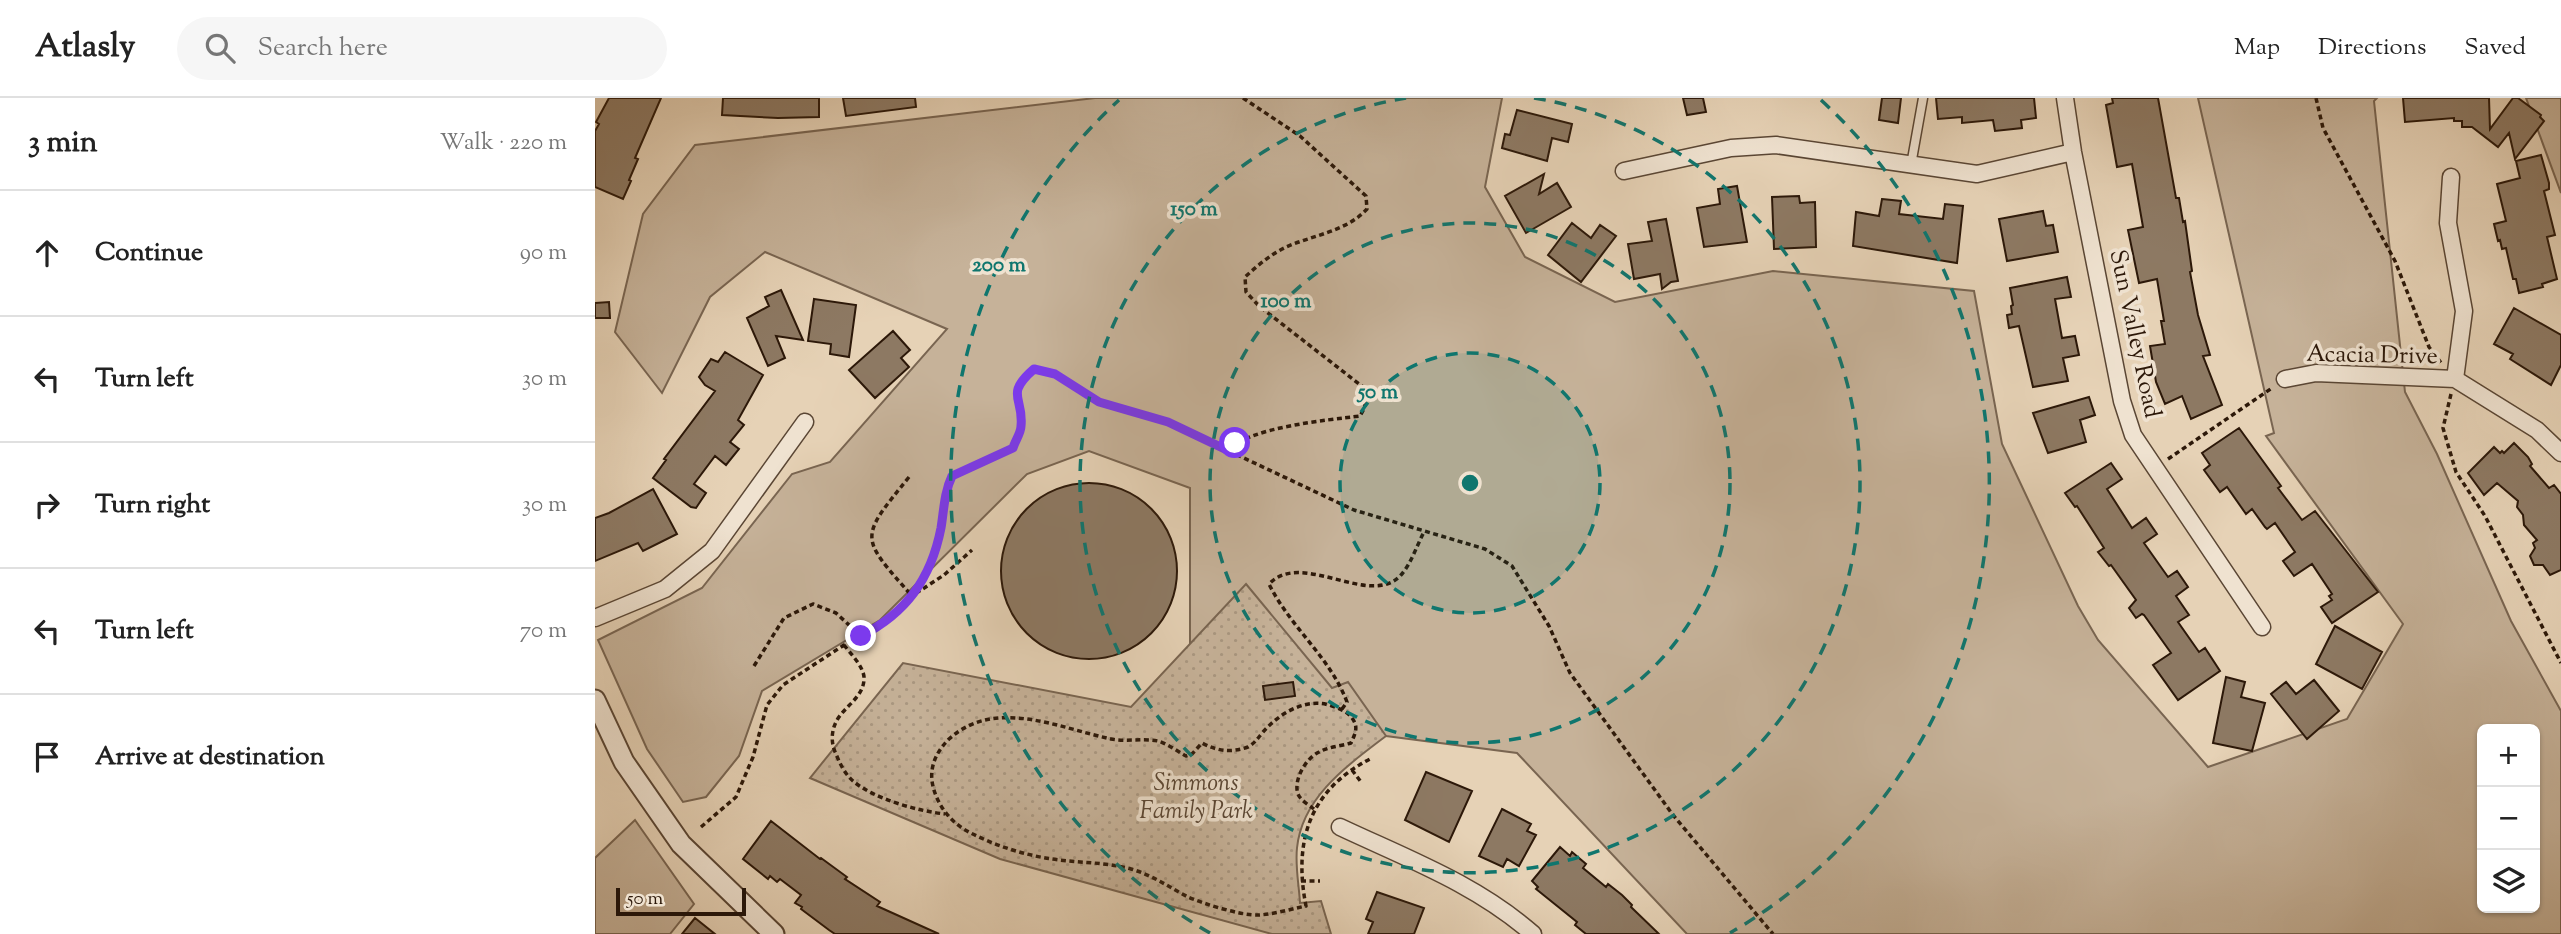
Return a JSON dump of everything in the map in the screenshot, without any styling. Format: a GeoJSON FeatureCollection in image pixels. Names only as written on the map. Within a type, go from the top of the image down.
{"type":"FeatureCollection","features":[{"type":"Feature","properties":{"kind":"street","name":"Sun Valley Road"},"geometry":{"type":"LineString","coordinates":[[2065,98],[2073,152],[2122,401],[2133,435],[2262,627]]}},
{"type":"Feature","properties":{"kind":"street"},"geometry":{"type":"LineString","coordinates":[[1624,172],[1731,148],[1776,145],[1977,174],[2073,152]]}},
{"type":"Feature","properties":{"kind":"street"},"geometry":{"type":"LineString","coordinates":[[2451,177],[2448,223],[2464,311],[2455,379]]}},
{"type":"Feature","properties":{"kind":"street","name":"Acacia Drive"},"geometry":{"type":"LineString","coordinates":[[2285,379],[2316,373],[2455,379],[2537,430],[2561,453]]}},
{"type":"Feature","properties":{"kind":"street"},"geometry":{"type":"LineString","coordinates":[[595,618],[665,589],[712,551],[805,422]]}},
{"type":"Feature","properties":{"kind":"street"},"geometry":{"type":"LineString","coordinates":[[595,700],[624,762],[681,844],[774,934]]}},
{"type":"Feature","properties":{"kind":"street"},"geometry":{"type":"LineString","coordinates":[[1340,827],[1471,888],[1513,916],[1533,934]]}},
{"type":"Feature","properties":{"kind":"lane"},"geometry":{"type":"LineString","coordinates":[[1911,165],[1923,98]]}},
{"type":"Feature","properties":{"kind":"path"},"geometry":{"type":"LineString","coordinates":[[1229,451],[1235,443],[1277,429],[1360,415],[1365,407],[1363,387],[1259,306],[1246,292],[1245,277],[1258,264],[1284,248],[1356,220],[1367,209],[1366,196],[1300,136],[1243,98]]}},
{"type":"Feature","properties":{"kind":"path"},"geometry":{"type":"LineString","coordinates":[[2316,98],[2323,128],[2395,261],[2429,347],[2455,379],[2443,428],[2456,472],[2485,516],[2561,663]]}},
{"type":"Feature","properties":{"kind":"path"},"geometry":{"type":"LineString","coordinates":[[912,596],[929,570],[941,530],[947,488],[952,476],[1013,448],[1021,427],[1016,395],[1021,380],[1034,369],[1055,374],[1099,402],[1168,422],[1354,510],[1485,549],[1512,566],[1549,626],[1570,673],[1672,815],[1773,934]]}},
{"type":"Feature","properties":{"kind":"path"},"geometry":{"type":"LineString","coordinates":[[2154,468],[2285,379]]}},
{"type":"Feature","properties":{"kind":"path"},"geometry":{"type":"LineString","coordinates":[[909,477],[876,518],[870,535],[879,557],[912,596]]}},
{"type":"Feature","properties":{"kind":"path"},"geometry":{"type":"LineString","coordinates":[[1342,710],[1347,702],[1335,674],[1276,599],[1269,584],[1276,576],[1295,572],[1380,586],[1402,574],[1424,531]]}},
{"type":"Feature","properties":{"kind":"path"},"geometry":{"type":"LineString","coordinates":[[701,827],[736,797],[753,757],[767,705],[782,685],[844,645],[884,624],[912,596],[944,575],[972,550]]}},
{"type":"Feature","properties":{"kind":"path"},"geometry":{"type":"LineString","coordinates":[[754,666],[784,618],[813,604],[836,613],[861,636]]}},
{"type":"Feature","properties":{"kind":"path"},"geometry":{"type":"LineString","coordinates":[[844,645],[862,670],[864,680],[859,695],[836,720],[832,734],[834,750],[842,768],[853,781],[875,794],[927,812],[945,814]]}},
{"type":"Feature","properties":{"kind":"path"},"geometry":{"type":"LineString","coordinates":[[1314,809],[1298,793],[1298,779],[1314,755],[1351,743],[1356,733],[1356,724],[1351,716],[1325,704],[1309,704],[1279,716],[1255,743],[1246,747],[1231,751],[1214,749],[1202,743],[1192,754],[1186,756],[1156,741],[1120,741],[1053,722],[1009,718],[974,723],[960,730],[942,746],[935,757],[932,782],[945,814],[966,831],[1011,850],[1053,859],[1098,862],[1130,869],[1149,875],[1191,898],[1248,915],[1306,906],[1301,881],[1302,843],[1314,809],[1341,776],[1372,758]]}},
{"type":"Feature","properties":{"kind":"path"},"geometry":{"type":"LineString","coordinates":[[1352,770],[1361,782]]}},
{"type":"Feature","properties":{"kind":"path"},"geometry":{"type":"LineString","coordinates":[[1301,881],[1321,880]]}},
{"type":"Feature","properties":{"kind":"green space"},"geometry":{"type":"Polygon","coordinates":[[[1095,98],[1502,98],[1485,187],[1525,257],[1615,302],[1773,271],[1974,291],[2002,444],[2078,606],[2098,640],[2208,767],[2347,719],[2403,624],[2266,436],[2274,433],[2198,98],[2377,98],[2374,101],[2405,392],[2437,454],[2511,621],[2561,711],[2561,934],[1687,934],[1517,753],[1386,736],[1334,697],[1190,653],[1190,488],[1089,451],[1027,474],[880,620],[762,691],[739,756],[706,797],[683,802],[647,749],[598,640],[702,588],[792,474],[830,462],[947,329],[765,252],[710,297],[662,393],[615,332],[643,214],[695,145],[1095,98]]]}},
{"type":"Feature","properties":{"kind":"green space"},"geometry":{"type":"Polygon","coordinates":[[[2526,98],[2561,98],[2561,193],[2526,98]]]}},
{"type":"Feature","properties":{"kind":"green space","name":"Simmons Family Park"},"geometry":{"type":"Polygon","coordinates":[[[1246,584],[1332,688],[1348,682],[1386,736],[1329,784],[1317,798],[1301,830],[1297,848],[1300,903],[1321,901],[1331,934],[1272,934],[1000,859],[810,778],[903,663],[1131,707],[1246,584]]]}},
{"type":"Feature","properties":{"kind":"green space"},"geometry":{"type":"Polygon","coordinates":[[[635,820],[694,904],[670,934],[595,934],[595,858],[635,820]]]}},
{"type":"Feature","properties":{"kind":"building"},"geometry":{"type":"Polygon","coordinates":[[[609,98],[661,98],[635,158],[638,159],[623,199],[595,187],[595,131],[599,124],[596,122],[609,98]]]}},
{"type":"Feature","properties":{"kind":"building"},"geometry":{"type":"Polygon","coordinates":[[[723,98],[819,98],[819,117],[722,115],[723,98]]]}},
{"type":"Feature","properties":{"kind":"building"},"geometry":{"type":"Polygon","coordinates":[[[843,98],[915,98],[916,107],[846,116],[843,98]]]}},
{"type":"Feature","properties":{"kind":"building"},"geometry":{"type":"Polygon","coordinates":[[[1683,98],[1703,98],[1706,112],[1687,115],[1683,98]]]}},
{"type":"Feature","properties":{"kind":"building"},"geometry":{"type":"Polygon","coordinates":[[[1882,98],[1901,98],[1898,123],[1879,120],[1882,98]]]}},
{"type":"Feature","properties":{"kind":"building"},"geometry":{"type":"Polygon","coordinates":[[[1936,98],[2034,98],[2036,118],[2021,120],[2022,128],[1995,131],[1993,120],[1962,123],[1962,117],[1938,119],[1936,98]]]}},
{"type":"Feature","properties":{"kind":"building"},"geometry":{"type":"Polygon","coordinates":[[[2112,98],[2158,98],[2176,198],[2179,198],[2183,222],[2185,221],[2198,315],[2210,355],[2203,356],[2222,405],[2191,419],[2182,396],[2165,404],[2156,382],[2150,346],[2165,344],[2161,321],[2164,321],[2157,279],[2139,283],[2128,230],[2143,227],[2132,164],[2117,167],[2106,105],[2113,103],[2112,98]]]}},
{"type":"Feature","properties":{"kind":"building"},"geometry":{"type":"Polygon","coordinates":[[[2403,98],[2489,98],[2490,129],[2513,98],[2518,98],[2541,115],[2544,121],[2515,159],[2509,133],[2498,147],[2472,127],[2462,127],[2462,121],[2454,121],[2454,118],[2405,122],[2403,98]]]}},
{"type":"Feature","properties":{"kind":"building"},"geometry":{"type":"Polygon","coordinates":[[[1517,110],[1572,124],[1568,142],[1552,138],[1547,161],[1502,148],[1505,134],[1510,135],[1517,110]]]}},
{"type":"Feature","properties":{"kind":"building"},"geometry":{"type":"Polygon","coordinates":[[[2541,155],[2549,183],[2549,189],[2544,191],[2555,235],[2547,237],[2557,279],[2542,284],[2543,287],[2519,293],[2506,248],[2502,249],[2500,240],[2498,241],[2494,224],[2506,221],[2497,184],[2520,178],[2516,161],[2541,155]]]}},
{"type":"Feature","properties":{"kind":"building"},"geometry":{"type":"Polygon","coordinates":[[[1544,174],[1539,194],[1557,183],[1571,207],[1526,233],[1505,196],[1544,174]]]}},
{"type":"Feature","properties":{"kind":"building"},"geometry":{"type":"Polygon","coordinates":[[[1737,186],[1747,242],[1704,247],[1697,208],[1720,204],[1718,189],[1737,186]]]}},
{"type":"Feature","properties":{"kind":"building"},"geometry":{"type":"Polygon","coordinates":[[[1799,196],[1800,203],[1815,202],[1816,247],[1774,249],[1772,197],[1799,196]]]}},
{"type":"Feature","properties":{"kind":"building"},"geometry":{"type":"Polygon","coordinates":[[[1882,199],[1901,201],[1899,214],[1943,219],[1945,204],[1963,206],[1957,263],[1853,246],[1856,212],[1879,216],[1882,199]]]}},
{"type":"Feature","properties":{"kind":"building"},"geometry":{"type":"Polygon","coordinates":[[[2043,211],[2046,226],[2053,225],[2058,252],[2007,261],[1999,219],[2043,211]]]}},
{"type":"Feature","properties":{"kind":"building"},"geometry":{"type":"Polygon","coordinates":[[[1666,219],[1678,281],[1671,282],[1662,289],[1660,274],[1634,279],[1628,244],[1652,241],[1648,222],[1666,219]]]}},
{"type":"Feature","properties":{"kind":"building"},"geometry":{"type":"Polygon","coordinates":[[[1572,223],[1591,238],[1600,225],[1616,236],[1581,282],[1548,255],[1572,223]]]}},
{"type":"Feature","properties":{"kind":"building"},"geometry":{"type":"Polygon","coordinates":[[[2067,277],[2071,297],[2055,299],[2062,338],[2075,336],[2079,355],[2063,358],[2068,381],[2033,387],[2019,326],[2009,328],[2007,315],[2012,314],[2013,305],[2010,288],[2067,277]]]}},
{"type":"Feature","properties":{"kind":"building"},"geometry":{"type":"Polygon","coordinates":[[[781,290],[803,340],[776,336],[785,358],[768,366],[747,318],[769,306],[765,297],[781,290]]]}},
{"type":"Feature","properties":{"kind":"building"},"geometry":{"type":"Polygon","coordinates":[[[814,299],[856,305],[849,357],[830,354],[831,344],[808,341],[814,299]]]}},
{"type":"Feature","properties":{"kind":"building"},"geometry":{"type":"Polygon","coordinates":[[[609,302],[610,318],[595,318],[595,303],[609,302]]]}},
{"type":"Feature","properties":{"kind":"building"},"geometry":{"type":"Polygon","coordinates":[[[2514,308],[2561,335],[2561,365],[2551,385],[2510,359],[2513,354],[2494,344],[2514,308]]]}},
{"type":"Feature","properties":{"kind":"building"},"geometry":{"type":"Polygon","coordinates":[[[893,331],[910,350],[901,358],[909,367],[875,398],[849,370],[893,331]]]}},
{"type":"Feature","properties":{"kind":"building"},"geometry":{"type":"Polygon","coordinates":[[[725,352],[763,375],[738,420],[744,425],[730,442],[739,449],[726,465],[715,456],[694,484],[706,493],[696,508],[691,507],[653,478],[715,391],[699,377],[711,359],[718,362],[725,352]]]}},
{"type":"Feature","properties":{"kind":"building"},"geometry":{"type":"Polygon","coordinates":[[[2089,397],[2095,415],[2080,420],[2086,442],[2048,453],[2033,413],[2089,397]]]}},
{"type":"Feature","properties":{"kind":"building"},"geometry":{"type":"Polygon","coordinates":[[[2239,428],[2302,520],[2315,511],[2378,592],[2332,623],[2321,607],[2332,600],[2329,596],[2332,594],[2312,564],[2294,576],[2283,561],[2295,552],[2275,523],[2267,529],[2252,509],[2246,514],[2227,487],[2220,492],[2204,470],[2210,465],[2202,453],[2239,428]]]}},
{"type":"Feature","properties":{"kind":"building"},"geometry":{"type":"Polygon","coordinates":[[[2514,443],[2528,457],[2532,464],[2530,466],[2549,488],[2554,485],[2561,494],[2561,570],[2550,575],[2543,565],[2534,565],[2530,556],[2535,548],[2533,543],[2537,540],[2524,525],[2523,515],[2517,507],[2518,501],[2497,483],[2484,495],[2468,473],[2494,447],[2504,453],[2514,443]]]}},
{"type":"Feature","properties":{"kind":"building"},"geometry":{"type":"Polygon","coordinates":[[[2111,463],[2122,479],[2107,489],[2132,528],[2146,518],[2157,534],[2144,543],[2168,577],[2177,571],[2188,587],[2176,596],[2189,615],[2178,622],[2199,652],[2205,648],[2220,671],[2178,700],[2153,665],[2171,653],[2144,615],[2136,618],[2129,608],[2136,600],[2111,565],[2109,566],[2098,552],[2104,548],[2077,506],[2075,507],[2065,493],[2111,463]]]}},
{"type":"Feature","properties":{"kind":"building"},"geometry":{"type":"Polygon","coordinates":[[[1089,483],[1123,489],[1152,508],[1171,537],[1177,571],[1171,605],[1152,634],[1123,653],[1089,659],[1055,653],[1026,634],[1007,605],[1001,571],[1007,537],[1026,508],[1055,489],[1089,483]]]}},
{"type":"Feature","properties":{"kind":"building"},"geometry":{"type":"Polygon","coordinates":[[[653,489],[677,534],[643,551],[638,543],[595,561],[595,518],[653,489]]]}},
{"type":"Feature","properties":{"kind":"building"},"geometry":{"type":"Polygon","coordinates":[[[2335,626],[2382,652],[2362,689],[2316,664],[2335,626]]]}},
{"type":"Feature","properties":{"kind":"building"},"geometry":{"type":"Polygon","coordinates":[[[2226,677],[2245,682],[2241,697],[2265,703],[2252,751],[2213,743],[2226,677]]]}},
{"type":"Feature","properties":{"kind":"building"},"geometry":{"type":"Polygon","coordinates":[[[2314,680],[2339,711],[2307,739],[2271,694],[2286,682],[2296,694],[2314,680]]]}},
{"type":"Feature","properties":{"kind":"building"},"geometry":{"type":"Polygon","coordinates":[[[1293,682],[1295,696],[1265,700],[1263,686],[1293,682]]]}},
{"type":"Feature","properties":{"kind":"building"},"geometry":{"type":"Polygon","coordinates":[[[1426,772],[1472,791],[1449,842],[1405,820],[1426,772]]]}},
{"type":"Feature","properties":{"kind":"building"},"geometry":{"type":"Polygon","coordinates":[[[1502,809],[1531,824],[1527,831],[1536,835],[1519,866],[1507,859],[1503,867],[1479,856],[1502,809]]]}},
{"type":"Feature","properties":{"kind":"building"},"geometry":{"type":"Polygon","coordinates":[[[771,821],[847,877],[845,879],[880,902],[877,906],[939,934],[835,934],[829,930],[795,903],[801,895],[780,879],[777,882],[770,876],[768,879],[743,859],[771,821]]]}},
{"type":"Feature","properties":{"kind":"building"},"geometry":{"type":"Polygon","coordinates":[[[1560,847],[1570,856],[1572,852],[1586,864],[1583,868],[1606,887],[1608,884],[1622,895],[1659,934],[1586,934],[1575,925],[1577,922],[1536,889],[1538,887],[1532,881],[1560,847]]]}},
{"type":"Feature","properties":{"kind":"building"},"geometry":{"type":"Polygon","coordinates":[[[1377,892],[1424,908],[1414,934],[1368,934],[1373,922],[1366,919],[1377,892]]]}},
{"type":"Feature","properties":{"kind":"building"},"geometry":{"type":"Polygon","coordinates":[[[695,918],[715,934],[682,934],[695,918]]]}},
{"type":"Feature","properties":{"kind":"route"},"geometry":{"type":"LineString","coordinates":[[861,636],[884,624],[912,596],[929,570],[941,530],[947,488],[952,476],[1013,448],[1021,427],[1016,395],[1021,380],[1034,369],[1055,374],[1099,402],[1168,422],[1229,451],[1235,443]]}}]}
